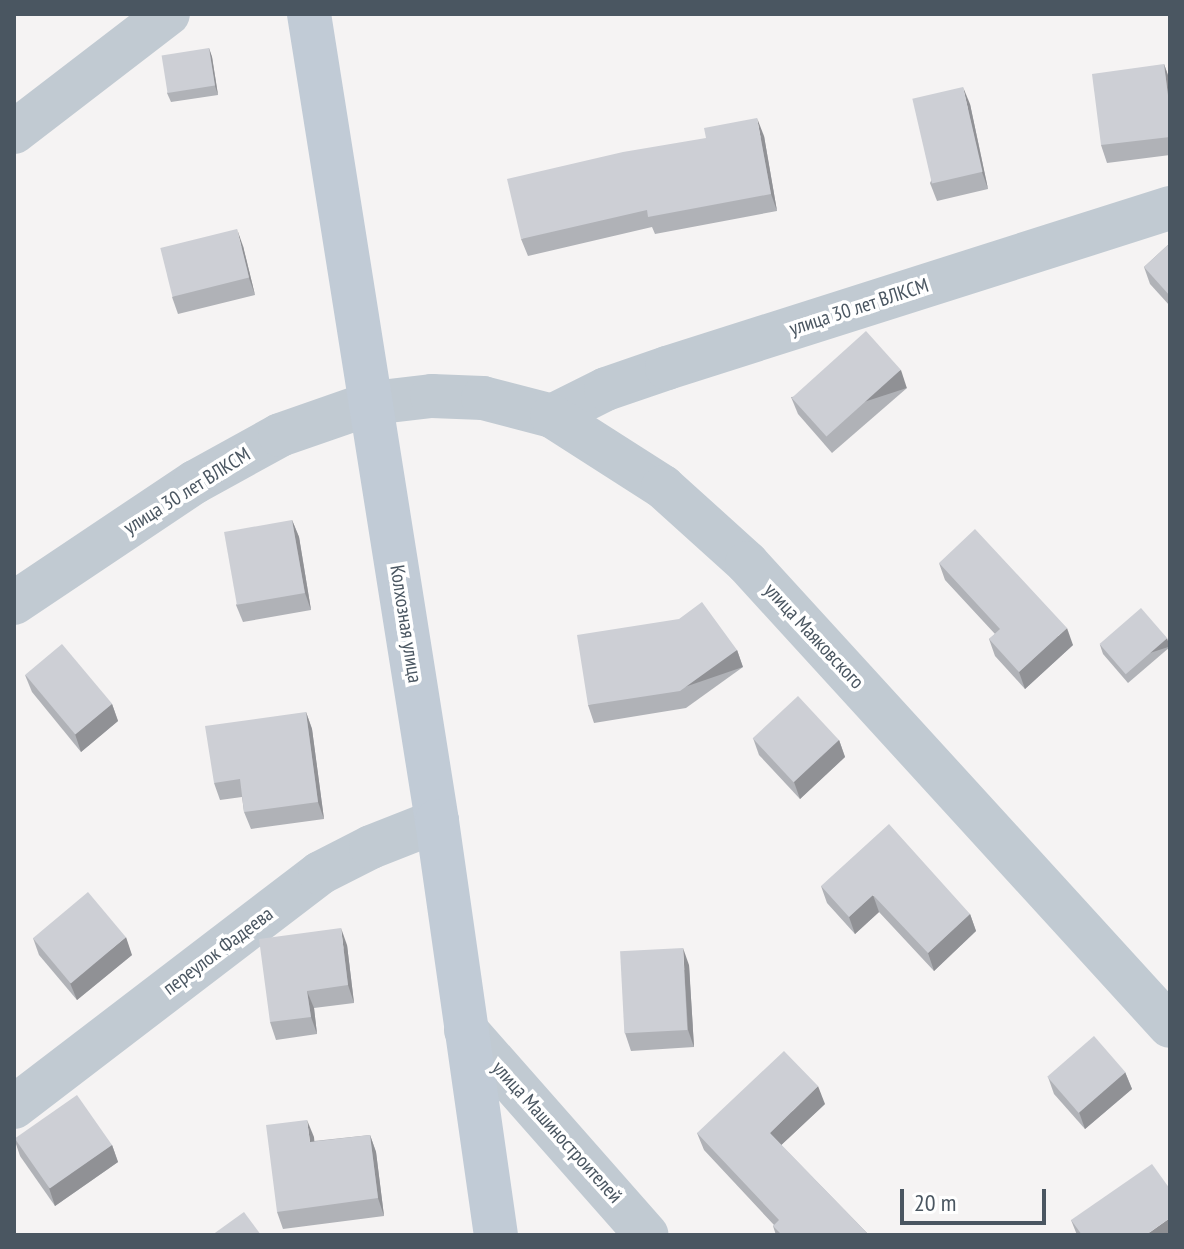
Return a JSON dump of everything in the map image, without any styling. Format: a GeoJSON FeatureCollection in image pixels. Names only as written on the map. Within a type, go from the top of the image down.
{"type":"FeatureCollection","features":[{"type":"Feature","properties":{"kind":"main road","name":"Колхозная улица"},"geometry":{"type":"LineString","coordinates":[[309,14],[437,821],[496,1235]]}},
{"type":"Feature","properties":{"kind":"street"},"geometry":{"type":"LineString","coordinates":[[14,132],[168,14]]}},
{"type":"Feature","properties":{"kind":"street","name":"улица 30 лет ВЛКСМ"},"geometry":{"type":"LineString","coordinates":[[552,416],[606,389],[667,368],[1170,208]]}},
{"type":"Feature","properties":{"kind":"street","name":"улица Маяковского"},"geometry":{"type":"LineString","coordinates":[[372,403],[432,396],[483,398],[552,416],[594,440],[663,487],[747,563],[1170,1026]]}},
{"type":"Feature","properties":{"kind":"street","name":"улица 30 лет ВЛКСМ"},"geometry":{"type":"LineString","coordinates":[[14,603],[195,482],[280,435],[372,403]]}},
{"type":"Feature","properties":{"kind":"street","name":"переулок Фадеева"},"geometry":{"type":"LineString","coordinates":[[14,1107],[320,873],[437,821]]}},
{"type":"Feature","properties":{"kind":"street","name":"улица Машиностроителей"},"geometry":{"type":"LineString","coordinates":[[466,1030],[647,1235]]}},
{"type":"Feature","properties":{"kind":"building"},"geometry":{"type":"Polygon","coordinates":[[[209,48],[215,86],[168,93],[162,56],[209,48]]]}},
{"type":"Feature","properties":{"kind":"building"},"geometry":{"type":"Polygon","coordinates":[[[1164,64],[1170,137],[1101,145],[1092,74],[1164,64]]]}},
{"type":"Feature","properties":{"kind":"building"},"geometry":{"type":"Polygon","coordinates":[[[963,87],[983,172],[932,183],[912,99],[963,87]]]}},
{"type":"Feature","properties":{"kind":"building"},"geometry":{"type":"Polygon","coordinates":[[[757,118],[771,194],[648,217],[647,210],[521,239],[507,179],[623,152],[706,138],[704,128],[757,118]]]}},
{"type":"Feature","properties":{"kind":"building"},"geometry":{"type":"Polygon","coordinates":[[[237,229],[249,278],[172,297],[160,248],[237,229]]]}},
{"type":"Feature","properties":{"kind":"building"},"geometry":{"type":"Polygon","coordinates":[[[1170,243],[1170,296],[1144,267],[1170,243]]]}},
{"type":"Feature","properties":{"kind":"building"},"geometry":{"type":"Polygon","coordinates":[[[866,331],[901,370],[826,437],[792,398],[866,331]]]}},
{"type":"Feature","properties":{"kind":"building"},"geometry":{"type":"Polygon","coordinates":[[[292,520],[305,593],[237,605],[224,532],[292,520]]]}},
{"type":"Feature","properties":{"kind":"building"},"geometry":{"type":"Polygon","coordinates":[[[975,529],[1067,628],[1019,672],[989,639],[1000,629],[939,563],[975,529]]]}},
{"type":"Feature","properties":{"kind":"building"},"geometry":{"type":"Polygon","coordinates":[[[702,602],[737,650],[680,691],[588,705],[577,635],[679,619],[702,602]]]}},
{"type":"Feature","properties":{"kind":"building"},"geometry":{"type":"Polygon","coordinates":[[[1141,608],[1167,638],[1126,674],[1099,644],[1141,608]]]}},
{"type":"Feature","properties":{"kind":"building"},"geometry":{"type":"Polygon","coordinates":[[[62,644],[112,704],[75,735],[25,675],[62,644]]]}},
{"type":"Feature","properties":{"kind":"building"},"geometry":{"type":"Polygon","coordinates":[[[798,696],[839,740],[794,782],[753,738],[798,696]]]}},
{"type":"Feature","properties":{"kind":"building"},"geometry":{"type":"Polygon","coordinates":[[[306,712],[318,802],[244,812],[240,779],[214,783],[205,726],[306,712]]]}},
{"type":"Feature","properties":{"kind":"building"},"geometry":{"type":"Polygon","coordinates":[[[889,824],[970,914],[928,953],[873,895],[849,917],[821,886],[889,824]]]}},
{"type":"Feature","properties":{"kind":"building"},"geometry":{"type":"Polygon","coordinates":[[[88,892],[126,937],[71,983],[33,938],[88,892]]]}},
{"type":"Feature","properties":{"kind":"building"},"geometry":{"type":"Polygon","coordinates":[[[341,928],[348,985],[307,991],[311,1017],[270,1022],[259,939],[341,928]]]}},
{"type":"Feature","properties":{"kind":"building"},"geometry":{"type":"Polygon","coordinates":[[[683,948],[687,1030],[624,1033],[620,951],[683,948]]]}},
{"type":"Feature","properties":{"kind":"building"},"geometry":{"type":"Polygon","coordinates":[[[1094,1036],[1125,1072],[1079,1113],[1047,1077],[1094,1036]]]}},
{"type":"Feature","properties":{"kind":"building"},"geometry":{"type":"Polygon","coordinates":[[[784,1051],[818,1086],[770,1133],[869,1235],[782,1235],[773,1226],[779,1220],[697,1133],[784,1051]]]}},
{"type":"Feature","properties":{"kind":"building"},"geometry":{"type":"Polygon","coordinates":[[[77,1095],[112,1145],[50,1189],[15,1139],[77,1095]]]}},
{"type":"Feature","properties":{"kind":"building"},"geometry":{"type":"Polygon","coordinates":[[[307,1120],[310,1142],[370,1135],[378,1198],[277,1212],[266,1125],[307,1120]]]}},
{"type":"Feature","properties":{"kind":"building"},"geometry":{"type":"Polygon","coordinates":[[[1152,1164],[1170,1189],[1170,1218],[1146,1235],[1082,1235],[1071,1220],[1152,1164]]]}},
{"type":"Feature","properties":{"kind":"building"},"geometry":{"type":"Polygon","coordinates":[[[244,1212],[261,1235],[212,1235],[244,1212]]]}}]}
